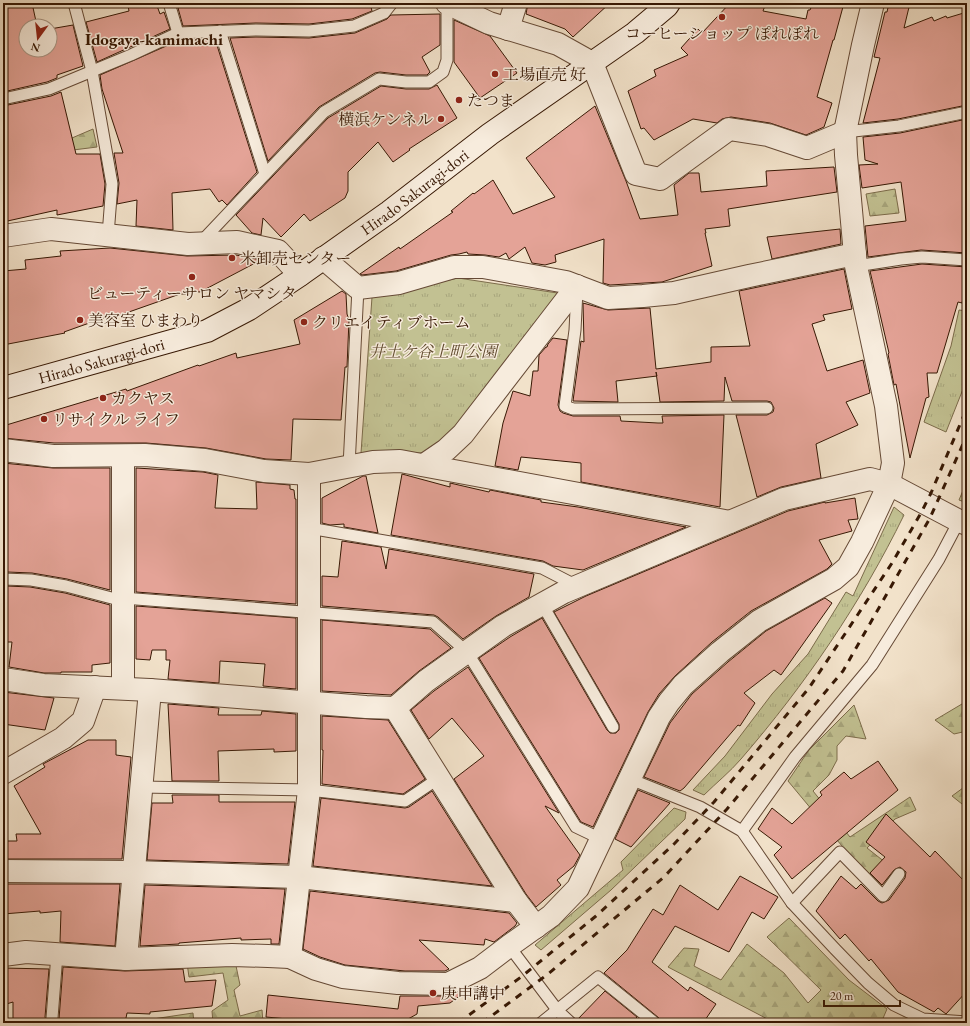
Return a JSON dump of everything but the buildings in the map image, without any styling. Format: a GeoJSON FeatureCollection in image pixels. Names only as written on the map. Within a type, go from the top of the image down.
{"type":"FeatureCollection","features":[{"type":"Feature","properties":{"kind":"street"},"geometry":{"type":"LineString","coordinates":[[447,3],[489,23],[558,44],[592,63],[636,174],[660,179],[729,129],[768,135],[807,148],[845,132]]}},
{"type":"Feature","properties":{"kind":"street"},"geometry":{"type":"LineString","coordinates":[[508,29],[516,3]]}},
{"type":"Feature","properties":{"kind":"street","name":"Hirado Sakuragi-dori"},"geometry":{"type":"LineString","coordinates":[[3,388],[207,331],[249,309],[389,212],[490,134],[635,33],[669,3]]}},
{"type":"Feature","properties":{"kind":"street"},"geometry":{"type":"LineString","coordinates":[[3,955],[26,952],[126,959],[232,955],[290,957],[316,970],[343,977],[398,983],[448,984],[480,968],[551,916],[578,888],[659,717],[669,702],[683,685],[720,652],[759,621],[834,579],[848,567],[862,542],[889,484],[893,463],[886,406],[855,260],[845,132],[873,3]]}},
{"type":"Feature","properties":{"kind":"street"},"geometry":{"type":"LineString","coordinates":[[3,236],[51,229],[188,244],[237,242],[278,251],[300,275]]}},
{"type":"Feature","properties":{"kind":"street"},"geometry":{"type":"LineString","coordinates":[[324,258],[358,288],[399,284],[454,267],[482,267],[566,282],[608,298],[674,293],[749,276],[855,260]]}},
{"type":"Feature","properties":{"kind":"street"},"geometry":{"type":"LineString","coordinates":[[424,465],[446,450],[464,434],[577,286]]}},
{"type":"Feature","properties":{"kind":"street"},"geometry":{"type":"LineString","coordinates":[[3,450],[53,456],[145,455],[205,460],[264,471],[309,474],[372,462],[393,462],[424,465],[730,522]]}},
{"type":"Feature","properties":{"kind":"street"},"geometry":{"type":"LineString","coordinates":[[123,456],[123,688]]}},
{"type":"Feature","properties":{"kind":"street"},"geometry":{"type":"LineString","coordinates":[[290,957],[309,790],[309,474]]}},
{"type":"Feature","properties":{"kind":"street"},"geometry":{"type":"LineString","coordinates":[[3,679],[44,685],[123,688],[309,703],[395,708],[426,681],[503,626],[542,604],[577,586],[784,499],[870,479],[889,484],[963,522]]}},
{"type":"Feature","properties":{"kind":"street"},"geometry":{"type":"LineString","coordinates":[[3,773],[63,738],[83,721],[95,687]]}},
{"type":"Feature","properties":{"kind":"street"},"geometry":{"type":"LineString","coordinates":[[126,959],[150,690]]}},
{"type":"Feature","properties":{"kind":"street"},"geometry":{"type":"LineString","coordinates":[[395,708],[516,901],[536,927]]}},
{"type":"Feature","properties":{"kind":"street"},"geometry":{"type":"LineString","coordinates":[[3,871],[134,872],[300,876],[516,901]]}},
{"type":"Feature","properties":{"kind":"lane"},"geometry":{"type":"LineString","coordinates":[[74,3],[92,71],[112,184],[108,235]]}},
{"type":"Feature","properties":{"kind":"lane"},"geometry":{"type":"LineString","coordinates":[[169,3],[178,33]]}},
{"type":"Feature","properties":{"kind":"lane"},"geometry":{"type":"LineString","coordinates":[[3,99],[49,89],[131,55],[178,33],[256,30],[309,31],[354,26],[384,12],[392,3]]}},
{"type":"Feature","properties":{"kind":"lane"},"geometry":{"type":"LineString","coordinates":[[200,243],[324,112],[379,79],[406,82],[429,82],[443,72],[446,60],[447,3]]}},
{"type":"Feature","properties":{"kind":"lane"},"geometry":{"type":"LineString","coordinates":[[220,31],[265,174]]}},
{"type":"Feature","properties":{"kind":"lane"},"geometry":{"type":"LineString","coordinates":[[845,132],[899,126],[967,112]]}},
{"type":"Feature","properties":{"kind":"lane"},"geometry":{"type":"LineString","coordinates":[[855,260],[922,257],[967,260]]}},
{"type":"Feature","properties":{"kind":"lane"},"geometry":{"type":"LineString","coordinates":[[577,286],[575,330],[565,406],[573,409],[768,408]]}},
{"type":"Feature","properties":{"kind":"lane"},"geometry":{"type":"LineString","coordinates":[[349,466],[358,288]]}},
{"type":"Feature","properties":{"kind":"lane"},"geometry":{"type":"LineString","coordinates":[[742,830],[795,757],[872,665],[963,522]]}},
{"type":"Feature","properties":{"kind":"lane"},"geometry":{"type":"LineString","coordinates":[[309,528],[542,568],[577,586]]}},
{"type":"Feature","properties":{"kind":"lane"},"geometry":{"type":"LineString","coordinates":[[3,579],[31,580],[66,586],[123,600],[433,622],[467,652],[576,827],[601,839]]}},
{"type":"Feature","properties":{"kind":"lane"},"geometry":{"type":"LineString","coordinates":[[542,604],[613,727]]}},
{"type":"Feature","properties":{"kind":"lane"},"geometry":{"type":"LineString","coordinates":[[141,787],[309,790],[405,800],[439,778]]}},
{"type":"Feature","properties":{"kind":"lane"},"geometry":{"type":"LineString","coordinates":[[630,778],[700,807],[742,830],[792,903],[852,966],[894,1005],[923,1019],[967,1022]]}},
{"type":"Feature","properties":{"kind":"lane"},"geometry":{"type":"LineString","coordinates":[[792,903],[840,852],[883,896],[899,874]]}},
{"type":"Feature","properties":{"kind":"lane"},"geometry":{"type":"LineString","coordinates":[[509,946],[558,1010],[571,1023]]}},
{"type":"Feature","properties":{"kind":"lane"},"geometry":{"type":"LineString","coordinates":[[52,1018],[57,954]]}},
{"type":"Feature","properties":{"kind":"lane"},"geometry":{"type":"LineString","coordinates":[[541,1023],[598,977],[655,1023]]}},
{"type":"Feature","properties":{"kind":"green space"},"geometry":{"type":"Polygon","coordinates":[[[93,129],[97,147],[73,150],[72,138],[93,129]]]}},
{"type":"Feature","properties":{"kind":"green space"},"geometry":{"type":"Polygon","coordinates":[[[895,189],[899,213],[870,216],[866,194],[895,189]]]}},
{"type":"Feature","properties":{"kind":"green space","name":"井土ケ谷上町公園"},"geometry":{"type":"Polygon","coordinates":[[[458,278],[564,294],[451,433],[424,453],[361,453],[372,297],[458,278]]]}},
{"type":"Feature","properties":{"kind":"green space"},"geometry":{"type":"Polygon","coordinates":[[[959,310],[967,311],[967,379],[946,432],[924,422],[951,346],[959,310]]]}},
{"type":"Feature","properties":{"kind":"green space"},"geometry":{"type":"Polygon","coordinates":[[[967,481],[967,503],[959,500],[967,481]]]}},
{"type":"Feature","properties":{"kind":"green space"},"geometry":{"type":"Polygon","coordinates":[[[894,507],[904,515],[887,548],[850,611],[809,672],[765,731],[741,759],[704,795],[693,790],[725,756],[772,694],[808,654],[846,592],[853,596],[894,507]]]}},
{"type":"Feature","properties":{"kind":"green space"},"geometry":{"type":"Polygon","coordinates":[[[967,701],[967,731],[954,734],[935,720],[967,701]]]}},
{"type":"Feature","properties":{"kind":"green space"},"geometry":{"type":"Polygon","coordinates":[[[854,705],[866,739],[846,736],[837,746],[837,760],[829,775],[813,791],[850,837],[910,797],[916,810],[895,819],[867,848],[895,870],[881,886],[842,846],[788,781],[809,750],[854,705]]]}},
{"type":"Feature","properties":{"kind":"green space"},"geometry":{"type":"Polygon","coordinates":[[[967,785],[967,808],[952,796],[967,785]]]}},
{"type":"Feature","properties":{"kind":"green space"},"geometry":{"type":"Polygon","coordinates":[[[674,808],[686,812],[685,819],[611,890],[541,950],[535,945],[623,870],[621,862],[674,808]]]}},
{"type":"Feature","properties":{"kind":"green space"},"geometry":{"type":"Polygon","coordinates":[[[789,918],[849,980],[887,1009],[881,1023],[775,1023],[668,967],[684,948],[699,949],[694,966],[721,980],[747,944],[784,973],[808,1003],[821,990],[767,937],[789,918]]]}},
{"type":"Feature","properties":{"kind":"green space"},"geometry":{"type":"Polygon","coordinates":[[[235,961],[240,985],[234,990],[240,1016],[262,1010],[263,1023],[213,1023],[212,1011],[228,1000],[223,973],[189,977],[187,963],[235,961]]]}},
{"type":"Feature","properties":{"kind":"green space"},"geometry":{"type":"Polygon","coordinates":[[[193,1013],[194,1023],[134,1023],[137,1019],[153,1019],[193,1013]]]}},
{"type":"Feature","properties":{"kind":"railway"},"geometry":{"type":"LineString","coordinates":[[458,1023],[521,977],[596,916],[675,843],[714,802],[809,688],[892,563],[921,513],[967,408]]}},
{"type":"Feature","properties":{"kind":"railway"},"geometry":{"type":"LineString","coordinates":[[482,1023],[548,974],[664,877],[727,809],[843,671],[930,518],[967,435]]}},
{"type":"Feature","properties":{"kind":"place","name":"コーヒーショップ ぽれぽれ"},"geometry":{"type":"Point","coordinates":[722,17]}},
{"type":"Feature","properties":{"kind":"place","name":"工場直売 好"},"geometry":{"type":"Point","coordinates":[495,74]}},
{"type":"Feature","properties":{"kind":"place","name":"たつま"},"geometry":{"type":"Point","coordinates":[459,100]}},
{"type":"Feature","properties":{"kind":"place","name":"横浜ケンネル"},"geometry":{"type":"Point","coordinates":[441,119]}},
{"type":"Feature","properties":{"kind":"place","name":"米卸売センター"},"geometry":{"type":"Point","coordinates":[232,258]}},
{"type":"Feature","properties":{"kind":"place","name":"ビューティーサロン ヤマシタ"},"geometry":{"type":"Point","coordinates":[192,277]}},
{"type":"Feature","properties":{"kind":"place","name":"美容室 ひまわり"},"geometry":{"type":"Point","coordinates":[80,320]}},
{"type":"Feature","properties":{"kind":"place","name":"クリエイティブホーム"},"geometry":{"type":"Point","coordinates":[304,322]}},
{"type":"Feature","properties":{"kind":"place","name":"カクヤス"},"geometry":{"type":"Point","coordinates":[103,398]}},
{"type":"Feature","properties":{"kind":"place","name":"リサイクル ライフ"},"geometry":{"type":"Point","coordinates":[44,419]}},
{"type":"Feature","properties":{"kind":"place","name":"庚申講中"},"geometry":{"type":"Point","coordinates":[433,993]}},
{"type":"Feature","properties":{"kind":"district","name":"Idogaya-kamimachi"},"geometry":{"type":"Point","coordinates":[154,39]}}]}
